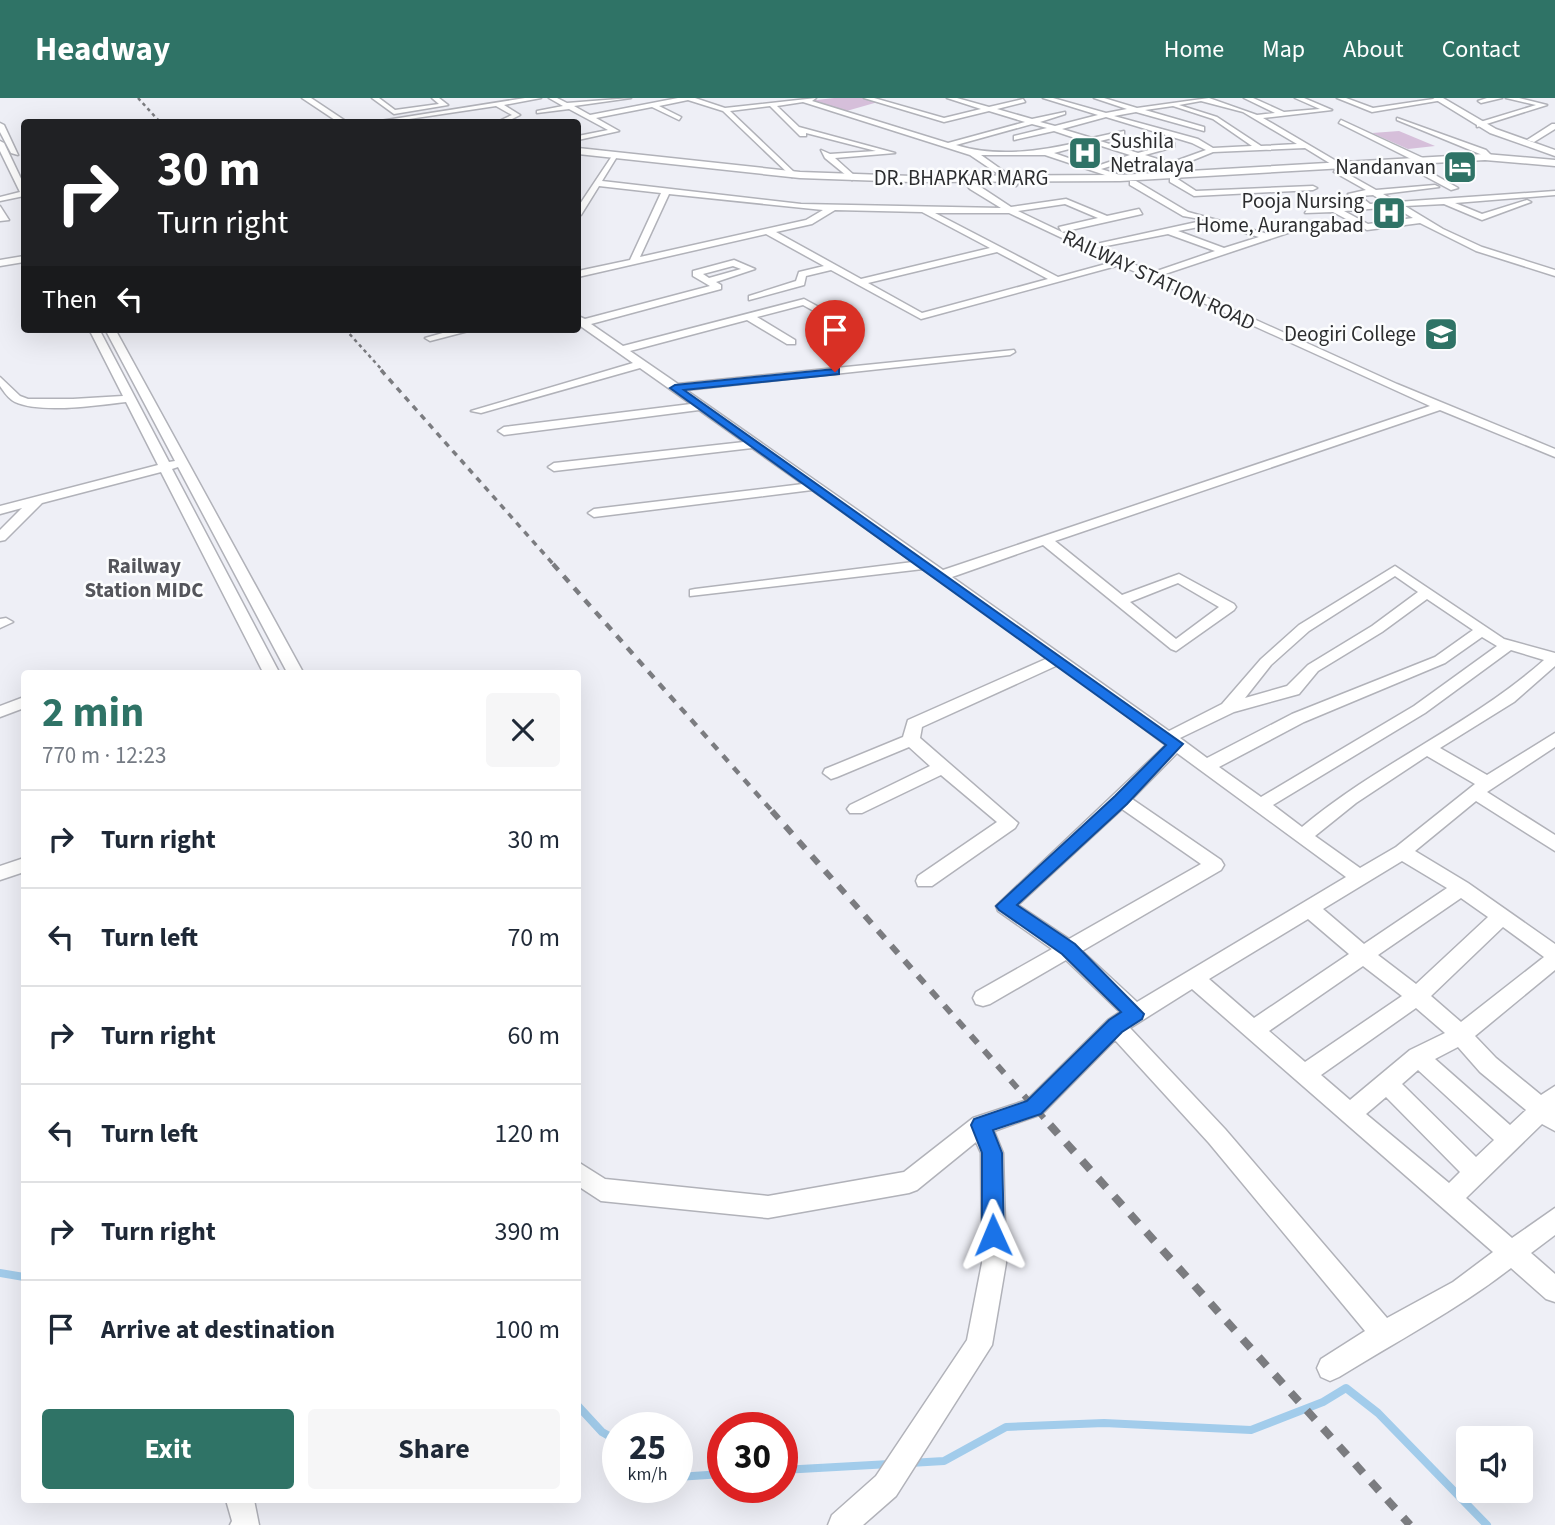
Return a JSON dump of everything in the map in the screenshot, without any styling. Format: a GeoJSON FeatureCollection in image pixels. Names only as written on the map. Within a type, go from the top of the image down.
{"type":"FeatureCollection","features":[{"type":"Feature","properties":{"kind":"main road"},"geometry":{"type":"LineString","coordinates":[[297,98],[307,98],[338,119]]}},
{"type":"Feature","properties":{"kind":"main road"},"geometry":{"type":"LineString","coordinates":[[297,98],[322,119]]}},
{"type":"Feature","properties":{"kind":"main road"},"geometry":{"type":"LineString","coordinates":[[1441,99],[1484,124],[1555,151]]}},
{"type":"Feature","properties":{"kind":"main road"},"geometry":{"type":"LineString","coordinates":[[1517,159],[1530,154],[1529,142]]}},
{"type":"Feature","properties":{"kind":"main road","name":"DR. BHAPKAR MARG"},"geometry":{"type":"LineString","coordinates":[[581,153],[796,180],[1133,183],[1178,177]]}},
{"type":"Feature","properties":{"kind":"main road","name":"DR. BHAPKAR MARG"},"geometry":{"type":"LineString","coordinates":[[612,157],[792,174],[966,181]]}},
{"type":"Feature","properties":{"kind":"main road","name":"DR. BHAPKAR MARG"},"geometry":{"type":"LineString","coordinates":[[1013,181],[1178,177],[1489,157],[1555,165]]}},
{"type":"Feature","properties":{"kind":"main road","name":"DR. BHAPKAR MARG"},"geometry":{"type":"LineString","coordinates":[[1415,163],[1482,161],[1555,165]]}},
{"type":"Feature","properties":{"kind":"street"},"geometry":{"type":"LineString","coordinates":[[375,98],[397,114],[445,105],[435,98]]}},
{"type":"Feature","properties":{"kind":"street"},"geometry":{"type":"LineString","coordinates":[[396,119],[538,98]]}},
{"type":"Feature","properties":{"kind":"street"},"geometry":{"type":"LineString","coordinates":[[552,98],[615,131],[581,137]]}},
{"type":"Feature","properties":{"kind":"street"},"geometry":{"type":"LineString","coordinates":[[539,112],[628,98]]}},
{"type":"Feature","properties":{"kind":"street"},"geometry":{"type":"LineString","coordinates":[[643,98],[679,118]]}},
{"type":"Feature","properties":{"kind":"street"},"geometry":{"type":"LineString","coordinates":[[590,117],[687,99],[725,110],[827,98]]}},
{"type":"Feature","properties":{"kind":"street"},"geometry":{"type":"LineString","coordinates":[[950,98],[1170,166],[1194,194],[1313,188]]}},
{"type":"Feature","properties":{"kind":"street"},"geometry":{"type":"LineString","coordinates":[[1046,98],[1195,141],[1212,150]]}},
{"type":"Feature","properties":{"kind":"street"},"geometry":{"type":"LineString","coordinates":[[1097,98],[1201,129]]}},
{"type":"Feature","properties":{"kind":"street"},"geometry":{"type":"LineString","coordinates":[[1146,98],[1215,118],[1260,148]]}},
{"type":"Feature","properties":{"kind":"street"},"geometry":{"type":"LineString","coordinates":[[1017,138],[1107,115],[1202,98],[1245,111],[1306,146],[1421,220],[1479,249],[1555,273]]}},
{"type":"Feature","properties":{"kind":"street"},"geometry":{"type":"LineString","coordinates":[[1247,98],[1287,115]]}},
{"type":"Feature","properties":{"kind":"street"},"geometry":{"type":"LineString","coordinates":[[1255,117],[1329,110],[1298,98]]}},
{"type":"Feature","properties":{"kind":"street"},"geometry":{"type":"LineString","coordinates":[[1340,98],[1372,110],[1441,99]]}},
{"type":"Feature","properties":{"kind":"street"},"geometry":{"type":"LineString","coordinates":[[1481,101],[1499,98]]}},
{"type":"Feature","properties":{"kind":"street"},"geometry":{"type":"LineString","coordinates":[[1509,98],[1555,107]]}},
{"type":"Feature","properties":{"kind":"street"},"geometry":{"type":"LineString","coordinates":[[802,100],[973,153],[1013,181]]}},
{"type":"Feature","properties":{"kind":"street"},"geometry":{"type":"LineString","coordinates":[[927,125],[1023,101]]}},
{"type":"Feature","properties":{"kind":"street"},"geometry":{"type":"LineString","coordinates":[[868,102],[883,103],[944,120],[949,119]]}},
{"type":"Feature","properties":{"kind":"street"},"geometry":{"type":"LineString","coordinates":[[495,103],[517,115],[508,119]]}},
{"type":"Feature","properties":{"kind":"street"},"geometry":{"type":"LineString","coordinates":[[770,103],[812,142]]}},
{"type":"Feature","properties":{"kind":"street"},"geometry":{"type":"LineString","coordinates":[[1484,124],[1544,105]]}},
{"type":"Feature","properties":{"kind":"street"},"geometry":{"type":"LineString","coordinates":[[844,113],[857,109]]}},
{"type":"Feature","properties":{"kind":"street"},"geometry":{"type":"LineString","coordinates":[[725,110],[792,174]]}},
{"type":"Feature","properties":{"kind":"street"},"geometry":{"type":"LineString","coordinates":[[948,145],[1063,113]]}},
{"type":"Feature","properties":{"kind":"street"},"geometry":{"type":"LineString","coordinates":[[1399,119],[1483,152],[1489,157]]}},
{"type":"Feature","properties":{"kind":"street"},"geometry":{"type":"LineString","coordinates":[[1341,122],[1454,188]]}},
{"type":"Feature","properties":{"kind":"street"},"geometry":{"type":"LineString","coordinates":[[0,125],[18,158]]}},
{"type":"Feature","properties":{"kind":"street"},"geometry":{"type":"LineString","coordinates":[[1529,142],[1555,126]]}},
{"type":"Feature","properties":{"kind":"street"},"geometry":{"type":"LineString","coordinates":[[796,128],[891,153],[828,156]]}},
{"type":"Feature","properties":{"kind":"street"},"geometry":{"type":"LineString","coordinates":[[905,131],[916,128]]}},
{"type":"Feature","properties":{"kind":"street"},"geometry":{"type":"LineString","coordinates":[[973,153],[1046,153],[1121,133]]}},
{"type":"Feature","properties":{"kind":"street"},"geometry":{"type":"LineString","coordinates":[[1230,137],[1242,136]]}},
{"type":"Feature","properties":{"kind":"street"},"geometry":{"type":"LineString","coordinates":[[1182,138],[1206,137]]}},
{"type":"Feature","properties":{"kind":"street"},"geometry":{"type":"LineString","coordinates":[[0,144],[21,186]]}},
{"type":"Feature","properties":{"kind":"street"},"geometry":{"type":"LineString","coordinates":[[1094,169],[1171,145]]}},
{"type":"Feature","properties":{"kind":"street"},"geometry":{"type":"LineString","coordinates":[[1170,166],[1212,150],[1306,146]]}},
{"type":"Feature","properties":{"kind":"street"},"geometry":{"type":"LineString","coordinates":[[820,149],[852,178]]}},
{"type":"Feature","properties":{"kind":"street"},"geometry":{"type":"LineString","coordinates":[[1046,153],[1120,178]]}},
{"type":"Feature","properties":{"kind":"street"},"geometry":{"type":"LineString","coordinates":[[581,208],[612,157]]}},
{"type":"Feature","properties":{"kind":"street"},"geometry":{"type":"LineString","coordinates":[[0,170],[12,167]]}},
{"type":"Feature","properties":{"kind":"street","name":"RAILWAY STATION ROAD"},"geometry":{"type":"LineString","coordinates":[[966,181],[1126,262],[1555,444]]}},
{"type":"Feature","properties":{"kind":"street","name":"RAILWAY STATION ROAD"},"geometry":{"type":"LineString","coordinates":[[981,181],[1018,209],[1100,246],[1126,262]]}},
{"type":"Feature","properties":{"kind":"street"},"geometry":{"type":"LineString","coordinates":[[596,183],[754,202],[833,208],[1018,209],[1066,201],[1106,219]]}},
{"type":"Feature","properties":{"kind":"street"},"geometry":{"type":"LineString","coordinates":[[1133,183],[1192,216],[1230,215]]}},
{"type":"Feature","properties":{"kind":"street"},"geometry":{"type":"LineString","coordinates":[[1369,207],[1352,194],[1435,187]]}},
{"type":"Feature","properties":{"kind":"street"},"geometry":{"type":"LineString","coordinates":[[634,261],[666,192]]}},
{"type":"Feature","properties":{"kind":"street"},"geometry":{"type":"LineString","coordinates":[[1445,202],[1482,217],[1554,193]]}},
{"type":"Feature","properties":{"kind":"street"},"geometry":{"type":"LineString","coordinates":[[1308,211],[1554,193]]}},
{"type":"Feature","properties":{"kind":"street"},"geometry":{"type":"LineString","coordinates":[[0,199],[21,194]]}},
{"type":"Feature","properties":{"kind":"street"},"geometry":{"type":"LineString","coordinates":[[581,273],[809,222],[833,208]]}},
{"type":"Feature","properties":{"kind":"street"},"geometry":{"type":"LineString","coordinates":[[0,209],[6,218],[1,224]]}},
{"type":"Feature","properties":{"kind":"street"},"geometry":{"type":"LineString","coordinates":[[1334,209],[1367,227],[1421,220]]}},
{"type":"Feature","properties":{"kind":"street"},"geometry":{"type":"LineString","coordinates":[[924,210],[1057,280]]}},
{"type":"Feature","properties":{"kind":"street"},"geometry":{"type":"LineString","coordinates":[[1062,229],[1139,212]]}},
{"type":"Feature","properties":{"kind":"street"},"geometry":{"type":"LineString","coordinates":[[1100,246],[1214,221],[1270,237]]}},
{"type":"Feature","properties":{"kind":"street"},"geometry":{"type":"LineString","coordinates":[[1154,274],[1300,226]]}},
{"type":"Feature","properties":{"kind":"street"},"geometry":{"type":"LineString","coordinates":[[1167,230],[1225,251]]}},
{"type":"Feature","properties":{"kind":"street"},"geometry":{"type":"LineString","coordinates":[[767,232],[921,316],[1126,262]]}},
{"type":"Feature","properties":{"kind":"street"},"geometry":{"type":"LineString","coordinates":[[859,282],[998,249]]}},
{"type":"Feature","properties":{"kind":"street"},"geometry":{"type":"LineString","coordinates":[[0,263],[21,260]]}},
{"type":"Feature","properties":{"kind":"street"},"geometry":{"type":"LineString","coordinates":[[752,298],[801,283],[802,274],[831,267]]}},
{"type":"Feature","properties":{"kind":"street","name":"RAILWAY STATION ROAD"},"geometry":{"type":"LineString","coordinates":[[1154,274],[1439,408],[1555,453]]}},
{"type":"Feature","properties":{"kind":"street"},"geometry":{"type":"LineString","coordinates":[[581,321],[718,287],[709,281]]}},
{"type":"Feature","properties":{"kind":"street"},"geometry":{"type":"LineString","coordinates":[[621,350],[804,302],[856,330]]}},
{"type":"Feature","properties":{"kind":"street"},"geometry":{"type":"LineString","coordinates":[[748,316],[790,342]]}},
{"type":"Feature","properties":{"kind":"street"},"geometry":{"type":"LineString","coordinates":[[581,322],[1059,659],[1359,877]]}},
{"type":"Feature","properties":{"kind":"street"},"geometry":{"type":"LineString","coordinates":[[96,333],[270,670]]}},
{"type":"Feature","properties":{"kind":"street"},"geometry":{"type":"LineString","coordinates":[[112,333],[294,670]]}},
{"type":"Feature","properties":{"kind":"street"},"geometry":{"type":"LineString","coordinates":[[430,338],[453,333]]}},
{"type":"Feature","properties":{"kind":"street"},"geometry":{"type":"LineString","coordinates":[[675,388],[1010,352]]}},
{"type":"Feature","properties":{"kind":"street"},"geometry":{"type":"LineString","coordinates":[[477,411],[641,364]]}},
{"type":"Feature","properties":{"kind":"street"},"geometry":{"type":"LineString","coordinates":[[0,380],[18,400],[31,402],[107,402],[130,398]]}},
{"type":"Feature","properties":{"kind":"street"},"geometry":{"type":"LineString","coordinates":[[940,576],[1452,402]]}},
{"type":"Feature","properties":{"kind":"street"},"geometry":{"type":"LineString","coordinates":[[504,432],[700,406]]}},
{"type":"Feature","properties":{"kind":"street"},"geometry":{"type":"LineString","coordinates":[[554,467],[754,444]]}},
{"type":"Feature","properties":{"kind":"street"},"geometry":{"type":"LineString","coordinates":[[0,510],[182,463]]}},
{"type":"Feature","properties":{"kind":"street"},"geometry":{"type":"LineString","coordinates":[[594,513],[814,486]]}},
{"type":"Feature","properties":{"kind":"street"},"geometry":{"type":"LineString","coordinates":[[0,537],[37,500]]}},
{"type":"Feature","properties":{"kind":"street"},"geometry":{"type":"LineString","coordinates":[[1045,540],[1120,601],[1176,646],[1229,607],[1179,578],[1120,601]]}},
{"type":"Feature","properties":{"kind":"street"},"geometry":{"type":"LineString","coordinates":[[695,593],[925,565]]}},
{"type":"Feature","properties":{"kind":"street"},"geometry":{"type":"LineString","coordinates":[[1228,708],[1266,662],[1304,628],[1395,570],[1483,631],[1509,644],[1555,658]]}},
{"type":"Feature","properties":{"kind":"street"},"geometry":{"type":"LineString","coordinates":[[1384,1334],[1217,1136],[1068,949],[1005,906],[1121,800],[1171,741],[1228,708],[1293,690],[1313,668],[1377,629],[1427,592]]}},
{"type":"Feature","properties":{"kind":"street"},"geometry":{"type":"LineString","coordinates":[[1206,766],[1298,718],[1440,660],[1483,631]]}},
{"type":"Feature","properties":{"kind":"street"},"geometry":{"type":"LineString","coordinates":[[1260,805],[1403,720],[1481,668],[1509,644]]}},
{"type":"Feature","properties":{"kind":"street"},"geometry":{"type":"LineString","coordinates":[[1303,836],[1333,809],[1503,702],[1555,658]]}},
{"type":"Feature","properties":{"kind":"street"},"geometry":{"type":"LineString","coordinates":[[911,740],[914,724],[1059,659]]}},
{"type":"Feature","properties":{"kind":"street"},"geometry":{"type":"LineString","coordinates":[[0,712],[21,703]]}},
{"type":"Feature","properties":{"kind":"street"},"geometry":{"type":"LineString","coordinates":[[581,1175],[601,1190],[768,1208],[909,1182],[981,1125],[1034,1107],[1125,1020],[1402,852],[1481,787],[1555,739]]}},
{"type":"Feature","properties":{"kind":"street"},"geometry":{"type":"LineString","coordinates":[[911,740],[1009,823],[925,881]]}},
{"type":"Feature","properties":{"kind":"street"},"geometry":{"type":"LineString","coordinates":[[831,773],[911,740]]}},
{"type":"Feature","properties":{"kind":"street"},"geometry":{"type":"LineString","coordinates":[[1427,748],[1553,841]]}},
{"type":"Feature","properties":{"kind":"street"},"geometry":{"type":"LineString","coordinates":[[856,809],[942,767]]}},
{"type":"Feature","properties":{"kind":"street"},"geometry":{"type":"LineString","coordinates":[[983,998],[1214,865],[1121,800]]}},
{"type":"Feature","properties":{"kind":"street"},"geometry":{"type":"LineString","coordinates":[[1351,1113],[1418,1057],[1461,1035],[1555,956],[1461,888],[1402,852]]}},
{"type":"Feature","properties":{"kind":"street"},"geometry":{"type":"LineString","coordinates":[[0,873],[21,866]]}},
{"type":"Feature","properties":{"kind":"street"},"geometry":{"type":"LineString","coordinates":[[1254,1030],[1461,888]]}},
{"type":"Feature","properties":{"kind":"street"},"geometry":{"type":"LineString","coordinates":[[1308,908],[1418,996],[1461,1035],[1488,1065],[1550,1109],[1510,1140],[1449,1199]]}},
{"type":"Feature","properties":{"kind":"street"},"geometry":{"type":"LineString","coordinates":[[1306,1074],[1418,996],[1501,917]]}},
{"type":"Feature","properties":{"kind":"street"},"geometry":{"type":"LineString","coordinates":[[1193,978],[1555,1290]]}},
{"type":"Feature","properties":{"kind":"street"},"geometry":{"type":"LineString","coordinates":[[1418,1057],[1510,1140]]}},
{"type":"Feature","properties":{"kind":"street"},"geometry":{"type":"LineString","coordinates":[[1387,1084],[1476,1172]]}},
{"type":"Feature","properties":{"kind":"street"},"geometry":{"type":"LineString","coordinates":[[842,1525],[886,1486],[979,1345],[993,1263],[992,1153],[981,1125]]}},
{"type":"Feature","properties":{"kind":"street"},"geometry":{"type":"LineString","coordinates":[[1330,1368],[1384,1334],[1462,1291],[1555,1220]]}},
{"type":"Feature","properties":{"kind":"street"},"geometry":{"type":"LineString","coordinates":[[241,1503],[246,1522],[244,1525]]}},
{"type":"Feature","properties":{"kind":"shaded area"},"geometry":{"type":"Polygon","coordinates":[[[863,98],[878,102],[843,112],[808,101],[863,98]]]}},
{"type":"Feature","properties":{"kind":"shaded area"},"geometry":{"type":"Polygon","coordinates":[[[1399,131],[1435,146],[1408,149],[1372,133],[1399,131]]]}},
{"type":"Feature","properties":{"kind":"waterway"},"geometry":{"type":"LineString","coordinates":[[0,1273],[21,1276]]}},
{"type":"Feature","properties":{"kind":"waterway"},"geometry":{"type":"LineString","coordinates":[[910,1463],[944,1461],[1006,1427],[1104,1423],[1251,1430],[1323,1402],[1346,1388],[1378,1413],[1487,1525]]}},
{"type":"Feature","properties":{"kind":"waterway"},"geometry":{"type":"LineString","coordinates":[[581,1409],[602,1432]]}},
{"type":"Feature","properties":{"kind":"waterway"},"geometry":{"type":"LineString","coordinates":[[798,1469],[890,1464]]}},
{"type":"Feature","properties":{"kind":"waterway"},"geometry":{"type":"LineString","coordinates":[[693,1476],[707,1475]]}},
{"type":"Feature","properties":{"kind":"railway"},"geometry":{"type":"LineString","coordinates":[[138,98],[157,119]]}},
{"type":"Feature","properties":{"kind":"railway"},"geometry":{"type":"LineString","coordinates":[[349,333],[383,371]]}},
{"type":"Feature","properties":{"kind":"railway"},"geometry":{"type":"LineString","coordinates":[[381,370],[554,565]]}},
{"type":"Feature","properties":{"kind":"railway"},"geometry":{"type":"LineString","coordinates":[[553,564],[773,812]]}},
{"type":"Feature","properties":{"kind":"railway"},"geometry":{"type":"LineString","coordinates":[[772,811],[1051,1126]]}},
{"type":"Feature","properties":{"kind":"railway"},"geometry":{"type":"LineString","coordinates":[[1050,1125],[1410,1525]]}},
{"type":"Feature","properties":{"kind":"place","name":"Sushila Netralaya"},"geometry":{"type":"Point","coordinates":[1085,153]}},
{"type":"Feature","properties":{"kind":"place","name":"Nandanvan"},"geometry":{"type":"Point","coordinates":[1460,167]}},
{"type":"Feature","properties":{"kind":"place","name":"Pooja Nursing Home, Aurangabad"},"geometry":{"type":"Point","coordinates":[1389,213]}},
{"type":"Feature","properties":{"kind":"place","name":"Deogiri College"},"geometry":{"type":"Point","coordinates":[1441,334]}},
{"type":"Feature","properties":{"kind":"district","name":"Railway Station MIDC"},"geometry":{"type":"Point","coordinates":[144,578]}},
{"type":"Feature","properties":{"kind":"route"},"geometry":{"type":"LineString","coordinates":[[835,372],[675,388],[1176,744],[1121,800],[1005,906],[1068,949],[1135,1014],[1115,1026],[1034,1107],[981,1125],[992,1153],[993,1235]]}}]}
